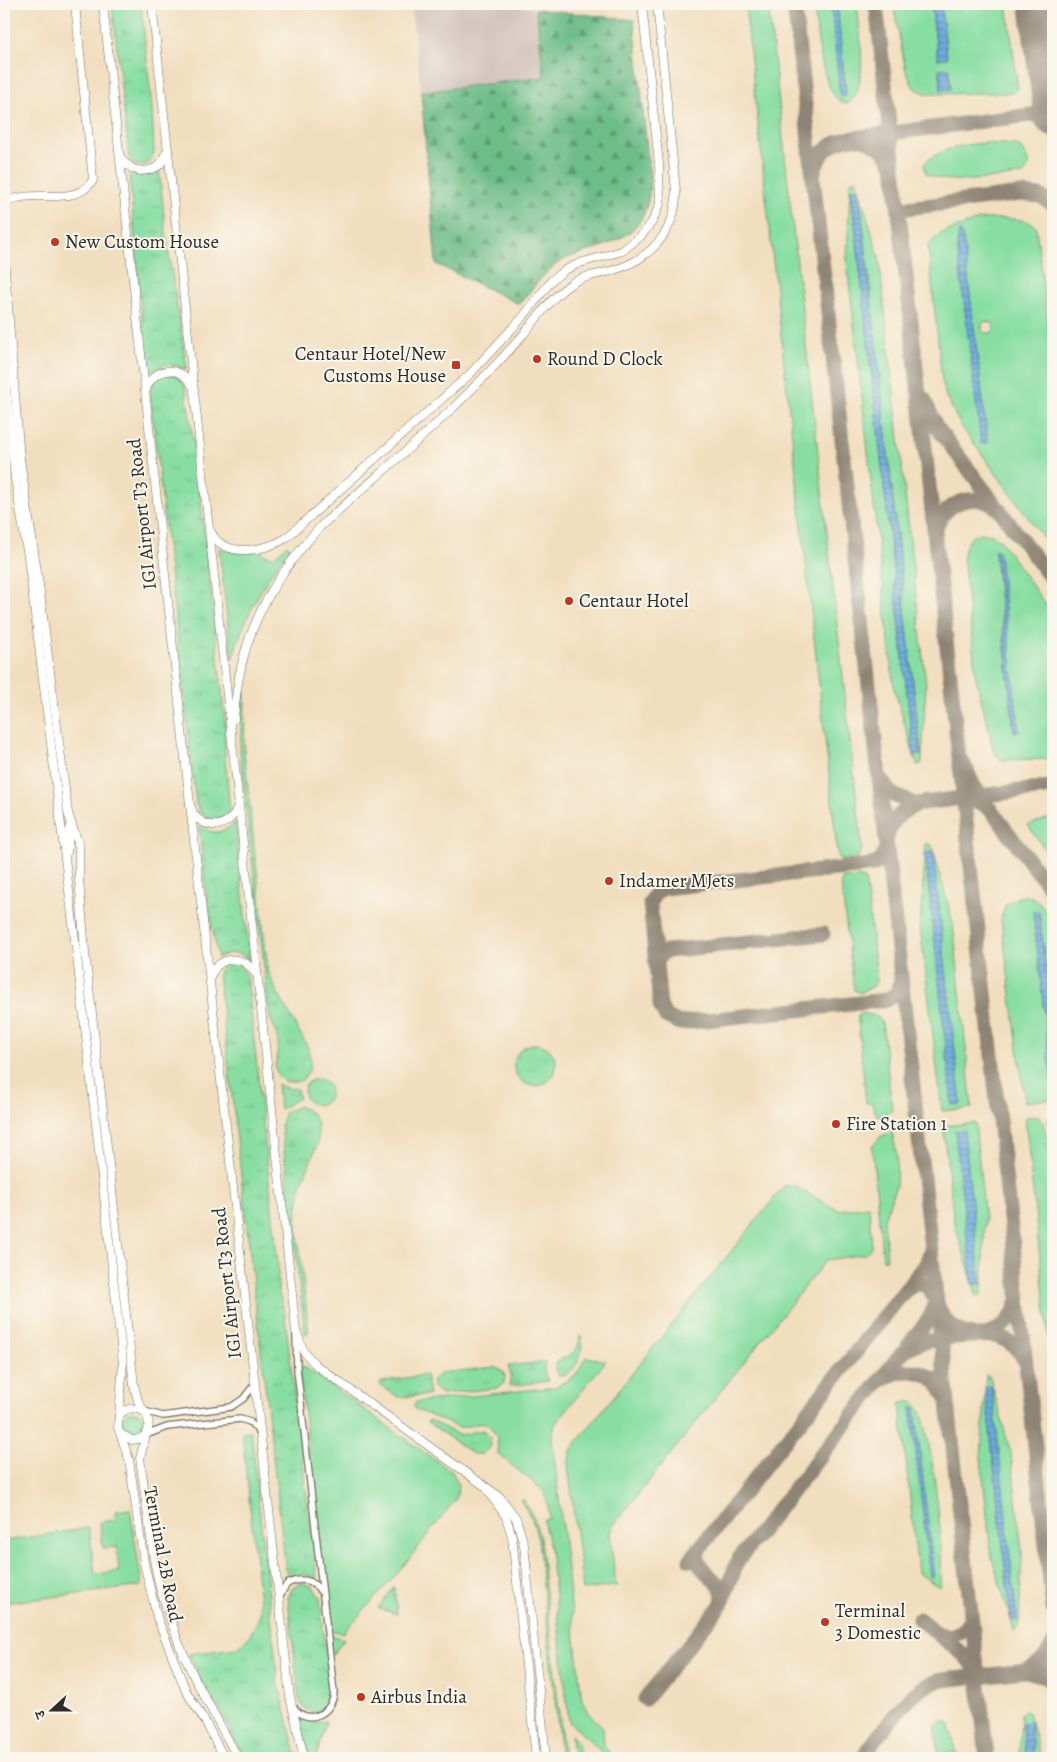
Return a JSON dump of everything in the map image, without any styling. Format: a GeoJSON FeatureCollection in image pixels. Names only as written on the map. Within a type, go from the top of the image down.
{"type":"FeatureCollection","features":[{"type":"Feature","properties":{"kind":"main road"},"geometry":{"type":"LineString","coordinates":[[4,204],[19,196],[79,194],[88,188],[93,180],[75,4]]}},
{"type":"Feature","properties":{"kind":"main road","name":"IGI Airport T3 Road"},"geometry":{"type":"LineString","coordinates":[[103,4],[209,985],[279,1604],[290,1697],[304,1758]]}},
{"type":"Feature","properties":{"kind":"main road"},"geometry":{"type":"LineString","coordinates":[[152,4],[296,1331],[304,1352],[317,1366],[480,1482],[507,1503],[519,1523],[524,1545],[546,1758]]}},
{"type":"Feature","properties":{"kind":"main road"},"geometry":{"type":"LineString","coordinates":[[209,526],[219,543],[230,549],[246,550],[286,538],[470,374],[522,318],[552,280],[572,266],[622,251],[641,236],[652,222],[660,204],[659,164],[642,4]]}},
{"type":"Feature","properties":{"kind":"main road"},"geometry":{"type":"LineString","coordinates":[[232,744],[235,696],[245,648],[253,624],[289,562],[322,525],[480,382],[519,340],[558,292],[573,282],[614,270],[640,258],[657,244],[669,227],[676,204],[676,190],[657,4]]}},
{"type":"Feature","properties":{"kind":"main road"},"geometry":{"type":"LineString","coordinates":[[119,149],[125,164],[131,168],[144,171],[153,170],[160,165],[167,152],[167,144]]}},
{"type":"Feature","properties":{"kind":"main road"},"geometry":{"type":"LineString","coordinates":[[4,257],[20,459],[71,824],[79,846],[79,880],[85,952],[134,1385],[138,1401],[149,1420],[146,1435],[132,1440],[120,1433],[118,1418],[123,1363],[66,864],[28,558],[15,479],[4,368]]}},
{"type":"Feature","properties":{"kind":"main road"},"geometry":{"type":"LineString","coordinates":[[146,397],[150,381],[155,375],[171,370],[186,377],[194,391]]}},
{"type":"Feature","properties":{"kind":"main road"},"geometry":{"type":"LineString","coordinates":[[190,804],[196,818],[209,826],[217,826],[224,824],[235,813],[238,798]]}},
{"type":"Feature","properties":{"kind":"main road"},"geometry":{"type":"LineString","coordinates":[[66,864],[71,824]]}},
{"type":"Feature","properties":{"kind":"main road"},"geometry":{"type":"LineString","coordinates":[[209,985],[213,969],[219,963],[235,959],[250,965],[258,980]]}},
{"type":"Feature","properties":{"kind":"main road"},"geometry":{"type":"LineString","coordinates":[[118,1418],[129,1408],[144,1411]]}},
{"type":"Feature","properties":{"kind":"main road","name":"Terminal 2B Road"},"geometry":{"type":"LineString","coordinates":[[120,1433],[129,1459],[143,1555],[154,1608],[186,1691],[206,1723],[224,1758]]}},
{"type":"Feature","properties":{"kind":"main road","name":"Terminal 2B Road"},"geometry":{"type":"LineString","coordinates":[[146,1435],[140,1458],[154,1560],[169,1616],[196,1681],[238,1758]]}},
{"type":"Feature","properties":{"kind":"main road"},"geometry":{"type":"LineString","coordinates":[[480,1482],[501,1508],[512,1536],[536,1758]]}},
{"type":"Feature","properties":{"kind":"main road"},"geometry":{"type":"LineString","coordinates":[[186,1691],[195,1688],[196,1681]]}},
{"type":"Feature","properties":{"kind":"street"},"geometry":{"type":"LineString","coordinates":[[290,1697],[295,1710],[308,1716],[321,1715],[327,1711],[334,1699],[297,1369],[296,1331]]}},
{"type":"Feature","properties":{"kind":"street"},"geometry":{"type":"LineString","coordinates":[[144,1411],[162,1416],[231,1407],[243,1399],[255,1384]]}},
{"type":"Feature","properties":{"kind":"street"},"geometry":{"type":"LineString","coordinates":[[146,1435],[167,1427],[240,1419],[250,1422],[261,1435]]}},
{"type":"Feature","properties":{"kind":"street"},"geometry":{"type":"LineString","coordinates":[[279,1604],[282,1589],[288,1584],[302,1579],[316,1585],[323,1599]]}},
{"type":"Feature","properties":{"kind":"shaded area"},"geometry":{"type":"Polygon","coordinates":[[[450,4],[509,4],[536,9],[545,77],[421,92],[411,9],[450,4]]]}},
{"type":"Feature","properties":{"kind":"green space"},"geometry":{"type":"Polygon","coordinates":[[[112,4],[141,4],[152,108],[154,152],[150,162],[142,166],[133,164],[129,157],[112,4]]]}},
{"type":"Feature","properties":{"kind":"green space"},"geometry":{"type":"Polygon","coordinates":[[[745,4],[768,4],[862,848],[857,857],[842,860],[838,858],[745,4]]]}},
{"type":"Feature","properties":{"kind":"green space"},"geometry":{"type":"Polygon","coordinates":[[[814,4],[831,4],[841,96],[846,95],[837,4],[857,4],[861,42],[861,74],[859,87],[854,98],[847,104],[838,100],[831,90],[826,77],[818,44],[814,4]]]}},
{"type":"Feature","properties":{"kind":"green space"},"geometry":{"type":"Polygon","coordinates":[[[893,4],[931,4],[938,59],[947,57],[941,4],[1007,4],[1018,89],[1012,93],[927,94],[914,88],[906,71],[893,4]]]}},
{"type":"Feature","properties":{"kind":"green space"},"geometry":{"type":"Polygon","coordinates":[[[536,9],[634,20],[650,179],[646,208],[642,219],[635,227],[616,241],[557,264],[545,274],[519,304],[436,264],[421,92],[544,77],[536,9]]]}},
{"type":"Feature","properties":{"kind":"green space"},"geometry":{"type":"Polygon","coordinates":[[[971,144],[1015,145],[1022,149],[1028,163],[1025,172],[1022,175],[959,180],[947,180],[926,173],[924,164],[937,154],[971,144]]]}},
{"type":"Feature","properties":{"kind":"green space"},"geometry":{"type":"Polygon","coordinates":[[[159,168],[166,235],[187,369],[167,364],[147,373],[129,172],[141,176],[159,168]]]}},
{"type":"Feature","properties":{"kind":"green space"},"geometry":{"type":"Polygon","coordinates":[[[856,179],[859,189],[851,190],[914,754],[894,688],[847,262],[850,184],[852,180],[856,179]]]}},
{"type":"Feature","properties":{"kind":"green space"},"geometry":{"type":"Polygon","coordinates":[[[859,189],[879,257],[926,685],[922,760],[921,764],[917,765],[914,756],[921,755],[859,189]]]}},
{"type":"Feature","properties":{"kind":"green space"},"geometry":{"type":"Polygon","coordinates":[[[981,219],[1020,220],[1033,224],[1036,228],[1053,363],[1053,551],[961,426],[946,396],[942,380],[928,246],[939,234],[981,219]],[[986,321],[982,324],[982,330],[985,333],[991,333],[994,329],[994,324],[986,321]]]}},
{"type":"Feature","properties":{"kind":"green space"},"geometry":{"type":"Polygon","coordinates":[[[166,374],[177,376],[185,386],[196,458],[225,720],[225,757],[230,810],[226,816],[217,821],[207,818],[196,804],[150,392],[155,381],[166,374]]]}},
{"type":"Feature","properties":{"kind":"green space"},"geometry":{"type":"Polygon","coordinates":[[[980,533],[993,535],[1001,541],[1053,615],[1053,759],[1001,760],[994,752],[976,678],[963,556],[968,542],[980,533]],[[995,550],[995,556],[1014,732],[995,550]]]}},
{"type":"Feature","properties":{"kind":"green space"},"geometry":{"type":"Polygon","coordinates":[[[287,545],[290,548],[271,574],[255,601],[242,630],[232,660],[219,548],[235,553],[262,551],[263,554],[273,557],[287,545]]]}},
{"type":"Feature","properties":{"kind":"green space"},"geometry":{"type":"Polygon","coordinates":[[[242,691],[245,691],[244,753],[268,971],[275,988],[307,1046],[311,1061],[309,1071],[302,1080],[295,1082],[285,1082],[277,1074],[276,1070],[278,1046],[275,1028],[270,1019],[240,753],[242,691]]]}},
{"type":"Feature","properties":{"kind":"green space"},"geometry":{"type":"Polygon","coordinates":[[[1053,817],[1053,861],[1028,825],[1053,817]]]}},
{"type":"Feature","properties":{"kind":"green space"},"geometry":{"type":"Polygon","coordinates":[[[235,822],[250,962],[243,956],[235,953],[226,954],[218,958],[207,898],[199,826],[209,831],[218,832],[227,829],[235,822]]]}},
{"type":"Feature","properties":{"kind":"green space"},"geometry":{"type":"Polygon","coordinates":[[[926,843],[932,845],[953,923],[972,1108],[942,1111],[920,926],[926,843]]]}},
{"type":"Feature","properties":{"kind":"green space"},"geometry":{"type":"Polygon","coordinates":[[[858,877],[864,879],[866,884],[877,978],[874,986],[860,993],[854,990],[841,883],[843,878],[858,877]]]}},
{"type":"Feature","properties":{"kind":"green space"},"geometry":{"type":"Polygon","coordinates":[[[1025,896],[1032,897],[1040,903],[1053,921],[1053,1035],[1039,912],[1053,1099],[1025,1102],[1001,919],[1006,904],[1025,896]]]}},
{"type":"Feature","properties":{"kind":"green space"},"geometry":{"type":"Polygon","coordinates":[[[228,962],[238,963],[247,975],[278,1264],[278,1291],[284,1309],[317,1579],[305,1574],[287,1579],[218,973],[221,967],[228,962]]]}},
{"type":"Feature","properties":{"kind":"green space"},"geometry":{"type":"Polygon","coordinates":[[[862,1013],[877,1016],[882,1023],[892,1108],[888,1115],[878,1116],[874,1112],[872,1103],[866,1103],[858,1020],[858,1016],[862,1013]]]}},
{"type":"Feature","properties":{"kind":"green space"},"geometry":{"type":"Polygon","coordinates":[[[531,1044],[539,1044],[550,1050],[556,1065],[550,1080],[539,1086],[531,1086],[520,1080],[514,1069],[514,1061],[520,1050],[531,1044]]]}},
{"type":"Feature","properties":{"kind":"green space"},"geometry":{"type":"Polygon","coordinates":[[[317,1079],[326,1083],[330,1092],[326,1101],[317,1105],[308,1101],[304,1092],[308,1083],[317,1079]]]}},
{"type":"Feature","properties":{"kind":"green space"},"geometry":{"type":"Polygon","coordinates":[[[277,1084],[286,1088],[297,1089],[299,1098],[280,1109],[277,1084]]]}},
{"type":"Feature","properties":{"kind":"green space"},"geometry":{"type":"Polygon","coordinates":[[[299,1106],[313,1114],[318,1127],[318,1142],[301,1186],[296,1218],[309,1333],[305,1334],[281,1124],[285,1112],[299,1106]]]}},
{"type":"Feature","properties":{"kind":"green space"},"geometry":{"type":"Polygon","coordinates":[[[1053,1114],[1053,1145],[1048,1119],[1053,1114]]]}},
{"type":"Feature","properties":{"kind":"green space"},"geometry":{"type":"Polygon","coordinates":[[[1040,1116],[1045,1132],[1052,1198],[1053,1381],[1025,1117],[1040,1116]]]}},
{"type":"Feature","properties":{"kind":"green space"},"geometry":{"type":"Polygon","coordinates":[[[975,1123],[985,1220],[982,1294],[977,1297],[954,1221],[943,1126],[975,1123]]]}},
{"type":"Feature","properties":{"kind":"green space"},"geometry":{"type":"Polygon","coordinates":[[[892,1132],[897,1156],[896,1186],[884,1219],[887,1259],[883,1260],[872,1147],[880,1137],[892,1132]]]}},
{"type":"Feature","properties":{"kind":"green space"},"geometry":{"type":"Polygon","coordinates":[[[784,1186],[794,1186],[838,1210],[869,1206],[872,1247],[865,1254],[826,1260],[612,1527],[610,1533],[616,1586],[583,1590],[568,1464],[572,1448],[784,1186]]]}},
{"type":"Feature","properties":{"kind":"green space"},"geometry":{"type":"Polygon","coordinates":[[[580,1336],[582,1336],[582,1347],[577,1363],[566,1375],[558,1375],[555,1371],[556,1363],[575,1351],[580,1336]]]}},
{"type":"Feature","properties":{"kind":"green space"},"geometry":{"type":"Polygon","coordinates":[[[586,1357],[606,1361],[555,1424],[552,1438],[582,1700],[588,1713],[603,1727],[604,1746],[614,1758],[605,1758],[597,1747],[569,1722],[550,1548],[543,1520],[550,1518],[545,1492],[498,1454],[497,1437],[490,1426],[481,1423],[460,1428],[415,1409],[414,1406],[416,1402],[556,1387],[576,1375],[586,1357]]]}},
{"type":"Feature","properties":{"kind":"green space"},"geometry":{"type":"Polygon","coordinates":[[[545,1362],[544,1371],[548,1381],[509,1386],[511,1375],[508,1366],[545,1362]]]}},
{"type":"Feature","properties":{"kind":"green space"},"geometry":{"type":"Polygon","coordinates":[[[303,1366],[452,1472],[459,1485],[456,1499],[397,1574],[343,1633],[333,1631],[329,1625],[299,1369],[303,1366]]]}},
{"type":"Feature","properties":{"kind":"green space"},"geometry":{"type":"Polygon","coordinates":[[[495,1367],[502,1370],[505,1376],[504,1383],[497,1388],[441,1394],[433,1387],[433,1380],[440,1373],[495,1367]]]}},
{"type":"Feature","properties":{"kind":"green space"},"geometry":{"type":"Polygon","coordinates":[[[426,1375],[429,1395],[398,1397],[380,1385],[381,1382],[385,1381],[426,1375]]]}},
{"type":"Feature","properties":{"kind":"green space"},"geometry":{"type":"Polygon","coordinates":[[[986,1375],[990,1377],[1011,1454],[1022,1552],[1019,1627],[1014,1631],[991,1554],[981,1458],[986,1375]]]}},
{"type":"Feature","properties":{"kind":"green space"},"geometry":{"type":"Polygon","coordinates":[[[912,1402],[919,1409],[929,1444],[940,1528],[941,1575],[939,1587],[918,1573],[900,1404],[912,1402]]]}},
{"type":"Feature","properties":{"kind":"green space"},"geometry":{"type":"Polygon","coordinates":[[[128,1412],[138,1412],[145,1419],[145,1429],[138,1436],[128,1436],[121,1429],[121,1419],[128,1412]]]}},
{"type":"Feature","properties":{"kind":"green space"},"geometry":{"type":"Polygon","coordinates":[[[429,1420],[459,1435],[483,1430],[490,1437],[491,1446],[482,1454],[473,1454],[427,1422],[429,1420]]]}},
{"type":"Feature","properties":{"kind":"green space"},"geometry":{"type":"Polygon","coordinates":[[[251,1431],[278,1682],[297,1758],[244,1758],[221,1712],[205,1689],[189,1654],[238,1648],[246,1641],[261,1611],[242,1432],[251,1431]]]}},
{"type":"Feature","properties":{"kind":"green space"},"geometry":{"type":"Polygon","coordinates":[[[523,1499],[534,1518],[540,1538],[564,1758],[561,1758],[538,1539],[532,1519],[521,1501],[523,1499]]]}},
{"type":"Feature","properties":{"kind":"green space"},"geometry":{"type":"Polygon","coordinates":[[[130,1509],[142,1586],[4,1603],[4,1541],[89,1528],[95,1574],[119,1571],[117,1547],[103,1548],[100,1522],[116,1520],[116,1511],[130,1509]]]}},
{"type":"Feature","properties":{"kind":"green space"},"geometry":{"type":"Polygon","coordinates":[[[302,1583],[313,1587],[320,1598],[330,1693],[326,1706],[317,1712],[307,1710],[302,1706],[299,1699],[288,1598],[293,1587],[302,1583]]]}},
{"type":"Feature","properties":{"kind":"green space"},"geometry":{"type":"Polygon","coordinates":[[[394,1587],[397,1614],[378,1608],[394,1587]]]}},
{"type":"Feature","properties":{"kind":"green space"},"geometry":{"type":"Polygon","coordinates":[[[329,1635],[344,1639],[333,1654],[331,1653],[329,1635]]]}},
{"type":"Feature","properties":{"kind":"green space"},"geometry":{"type":"Polygon","coordinates":[[[1026,1710],[1041,1758],[1034,1758],[1029,1722],[1022,1724],[1026,1758],[1019,1758],[1021,1714],[1026,1710]]]}},
{"type":"Feature","properties":{"kind":"green space"},"geometry":{"type":"Polygon","coordinates":[[[298,1716],[312,1722],[326,1721],[316,1758],[310,1758],[298,1716]]]}},
{"type":"Feature","properties":{"kind":"green space"},"geometry":{"type":"Polygon","coordinates":[[[942,1720],[949,1723],[958,1758],[954,1758],[953,1751],[949,1752],[950,1758],[939,1758],[935,1725],[942,1720]]]}},
{"type":"Feature","properties":{"kind":"green space"},"geometry":{"type":"Polygon","coordinates":[[[571,1735],[578,1743],[580,1758],[573,1758],[571,1735]]]}},
{"type":"Feature","properties":{"kind":"green space"},"geometry":{"type":"Polygon","coordinates":[[[171,1752],[181,1758],[134,1758],[171,1752]]]}},
{"type":"Feature","properties":{"kind":"water"},"geometry":{"type":"Polygon","coordinates":[[[831,4],[837,4],[846,96],[840,96],[831,4]]]}},
{"type":"Feature","properties":{"kind":"water"},"geometry":{"type":"Polygon","coordinates":[[[931,4],[941,4],[947,58],[938,59],[931,4]]]}},
{"type":"Feature","properties":{"kind":"water"},"geometry":{"type":"Polygon","coordinates":[[[949,68],[951,89],[941,90],[939,69],[949,68]]]}},
{"type":"Feature","properties":{"kind":"water"},"geometry":{"type":"Polygon","coordinates":[[[859,188],[921,755],[914,756],[851,189],[859,188]]]}},
{"type":"Feature","properties":{"kind":"water"},"geometry":{"type":"Polygon","coordinates":[[[959,232],[961,232],[964,244],[988,443],[981,444],[957,245],[959,232]]]}},
{"type":"Feature","properties":{"kind":"water"},"geometry":{"type":"Polygon","coordinates":[[[995,550],[997,550],[999,555],[1019,731],[1014,732],[995,550]]]}},
{"type":"Feature","properties":{"kind":"water"},"geometry":{"type":"Polygon","coordinates":[[[933,852],[961,1104],[952,1105],[925,853],[933,852]]]}},
{"type":"Feature","properties":{"kind":"water"},"geometry":{"type":"Polygon","coordinates":[[[1039,911],[1053,1035],[1053,1095],[1033,912],[1039,911]]]}},
{"type":"Feature","properties":{"kind":"water"},"geometry":{"type":"Polygon","coordinates":[[[964,1130],[981,1284],[972,1284],[955,1131],[964,1130]]]}},
{"type":"Feature","properties":{"kind":"water"},"geometry":{"type":"Polygon","coordinates":[[[992,1386],[1017,1620],[1011,1621],[985,1387],[992,1386]]]}},
{"type":"Feature","properties":{"kind":"water"},"geometry":{"type":"Polygon","coordinates":[[[911,1408],[915,1408],[934,1576],[930,1577],[911,1408]]]}},
{"type":"Feature","properties":{"kind":"water"},"geometry":{"type":"Polygon","coordinates":[[[1030,1722],[1034,1758],[1026,1758],[1022,1723],[1030,1722]]]}},
{"type":"Feature","properties":{"kind":"taxiway"},"geometry":{"type":"LineString","coordinates":[[794,4],[987,1758]]}},
{"type":"Feature","properties":{"kind":"taxiway"},"geometry":{"type":"LineString","coordinates":[[876,4],[1053,1609]]}},
{"type":"Feature","properties":{"kind":"taxiway"},"geometry":{"type":"LineString","coordinates":[[813,175],[817,162],[824,152],[834,144],[846,139],[1053,112]]}},
{"type":"Feature","properties":{"kind":"taxiway"},"geometry":{"type":"LineString","coordinates":[[858,138],[870,141],[880,147],[893,166]]}},
{"type":"Feature","properties":{"kind":"taxiway"},"geometry":{"type":"LineString","coordinates":[[899,209],[1021,194],[1040,196],[1053,204]]}},
{"type":"Feature","properties":{"kind":"taxiway"},"geometry":{"type":"LineString","coordinates":[[924,399],[936,426],[1053,581]]}},
{"type":"Feature","properties":{"kind":"taxiway"},"geometry":{"type":"LineString","coordinates":[[935,533],[943,514],[959,502],[978,500],[988,502],[997,508]]}},
{"type":"Feature","properties":{"kind":"taxiway"},"geometry":{"type":"LineString","coordinates":[[963,762],[974,786],[986,803]]}},
{"type":"Feature","properties":{"kind":"taxiway"},"geometry":{"type":"LineString","coordinates":[[880,777],[891,794],[914,804],[1053,787]]}},
{"type":"Feature","properties":{"kind":"taxiway"},"geometry":{"type":"LineString","coordinates":[[968,799],[981,803],[991,810],[1053,892]]}},
{"type":"Feature","properties":{"kind":"taxiway"},"geometry":{"type":"LineString","coordinates":[[887,838],[891,826],[898,816],[920,804]]}},
{"type":"Feature","properties":{"kind":"taxiway"},"geometry":{"type":"LineString","coordinates":[[886,847],[882,860],[873,865],[664,888],[655,893],[650,903],[660,1005],[665,1016],[680,1023],[886,1000],[897,993],[901,980]]}},
{"type":"Feature","properties":{"kind":"taxiway"},"geometry":{"type":"LineString","coordinates":[[656,963],[659,956],[667,951],[823,934]]}},
{"type":"Feature","properties":{"kind":"taxiway"},"geometry":{"type":"LineString","coordinates":[[690,1560],[926,1264],[931,1251]]}},
{"type":"Feature","properties":{"kind":"taxiway"},"geometry":{"type":"LineString","coordinates":[[906,1290],[915,1285],[922,1284],[927,1287],[932,1292],[947,1322],[957,1330],[972,1335]]}},
{"type":"Feature","properties":{"kind":"taxiway"},"geometry":{"type":"LineString","coordinates":[[907,1347],[929,1319],[936,1302]]}},
{"type":"Feature","properties":{"kind":"taxiway"},"geometry":{"type":"LineString","coordinates":[[986,1335],[1006,1323],[1013,1313],[1017,1302]]}},
{"type":"Feature","properties":{"kind":"taxiway"},"geometry":{"type":"LineString","coordinates":[[645,1699],[721,1605],[738,1560],[901,1354],[913,1346],[924,1342],[958,1337],[991,1336],[998,1337],[1011,1344],[1018,1350],[1025,1362]]}},
{"type":"Feature","properties":{"kind":"taxiway"},"geometry":{"type":"LineString","coordinates":[[884,1379],[902,1372],[920,1373],[935,1381],[946,1397]]}},
{"type":"Feature","properties":{"kind":"taxiway"},"geometry":{"type":"LineString","coordinates":[[700,1547],[699,1563],[720,1587],[723,1594],[722,1602]]}},
{"type":"Feature","properties":{"kind":"taxiway"},"geometry":{"type":"LineString","coordinates":[[937,1633],[954,1635],[967,1625],[971,1614]]}},
{"type":"Feature","properties":{"kind":"taxiway"},"geometry":{"type":"LineString","coordinates":[[919,1619],[964,1655],[979,1671]]}},
{"type":"Feature","properties":{"kind":"taxiway"},"geometry":{"type":"LineString","coordinates":[[1029,1669],[1043,1660],[1053,1644]]}},
{"type":"Feature","properties":{"kind":"taxiway"},"geometry":{"type":"LineString","coordinates":[[862,1758],[908,1700],[931,1684],[943,1680],[1053,1668]]}},
{"type":"Feature","properties":{"kind":"taxiway"},"geometry":{"type":"LineString","coordinates":[[1030,1672],[1044,1676],[1053,1684]]}},
{"type":"Feature","properties":{"kind":"runway"},"geometry":{"type":"LineString","coordinates":[[1038,4],[1053,117]]}},
{"type":"Feature","properties":{"kind":"place","name":"New Custom House"},"geometry":{"type":"Point","coordinates":[55,242]}},
{"type":"Feature","properties":{"kind":"place","name":"Round D Clock"},"geometry":{"type":"Point","coordinates":[537,359]}},
{"type":"Feature","properties":{"kind":"place","name":"Centaur Hotel/New Customs House"},"geometry":{"type":"Point","coordinates":[456,365]}},
{"type":"Feature","properties":{"kind":"place","name":"Centaur Hotel"},"geometry":{"type":"Point","coordinates":[569,601]}},
{"type":"Feature","properties":{"kind":"place","name":"Indamer MJets"},"geometry":{"type":"Point","coordinates":[609,881]}},
{"type":"Feature","properties":{"kind":"place","name":"Fire Station 1"},"geometry":{"type":"Point","coordinates":[836,1124]}},
{"type":"Feature","properties":{"kind":"place","name":"Terminal 3 Domestic"},"geometry":{"type":"Point","coordinates":[825,1622]}},
{"type":"Feature","properties":{"kind":"place","name":"Airbus India"},"geometry":{"type":"Point","coordinates":[361,1697]}}]}
